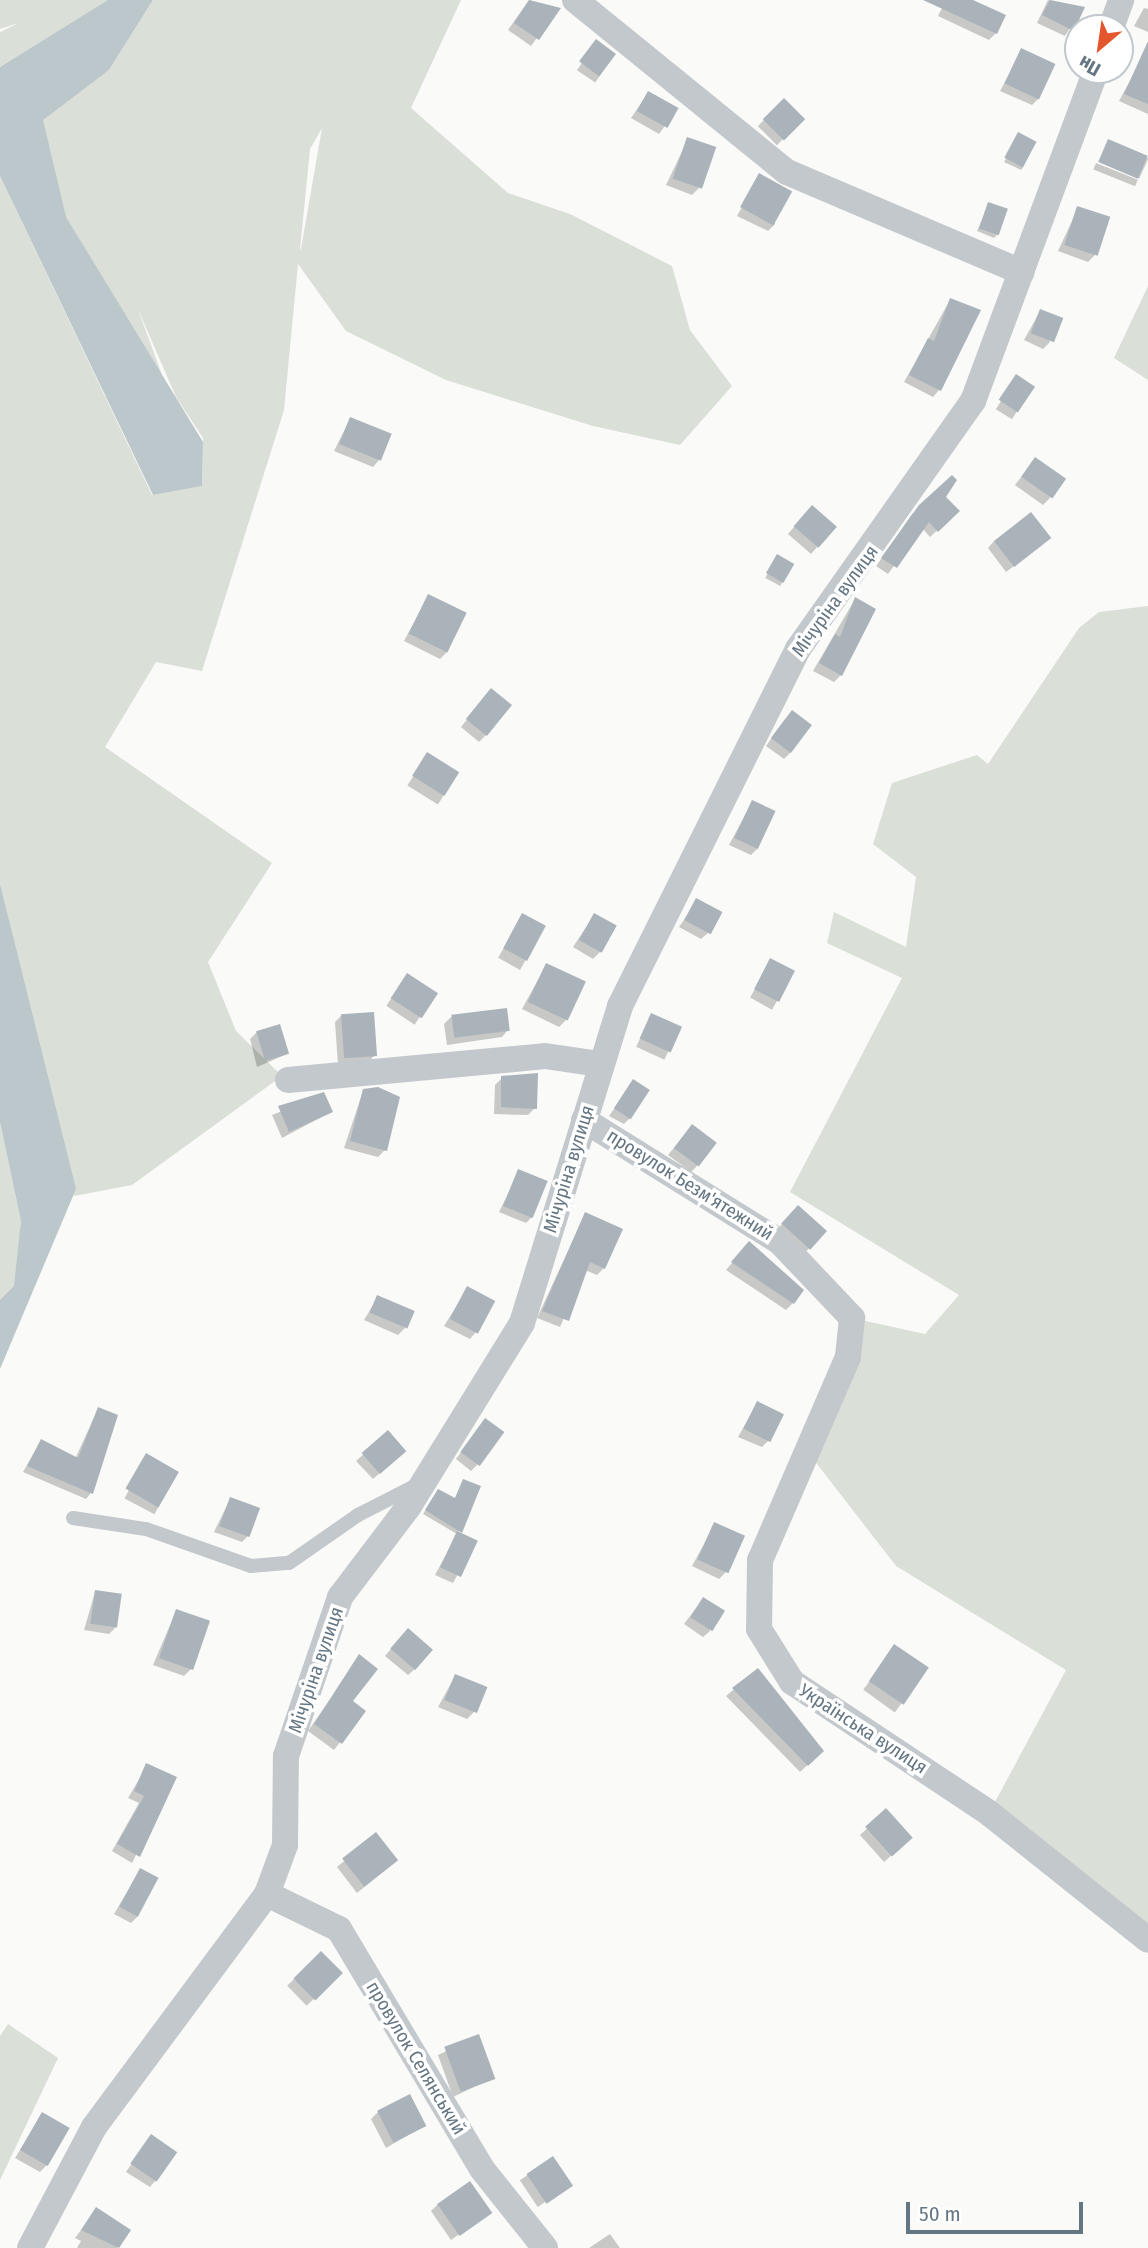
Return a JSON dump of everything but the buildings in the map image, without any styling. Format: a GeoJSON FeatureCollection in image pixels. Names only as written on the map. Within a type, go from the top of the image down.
{"type":"FeatureCollection","features":[{"type":"Feature","properties":{"kind":"street"},"geometry":{"type":"LineString","coordinates":[[575,0],[787,172],[1022,272]]}},
{"type":"Feature","properties":{"kind":"street","name":"Мічуріна вулиця"},"geometry":{"type":"LineString","coordinates":[[30,2248],[94,2127],[267,1894],[285,1845],[286,1756],[341,1597],[424,1481],[522,1324],[620,1006],[798,649],[973,401],[1091,84]]}},
{"type":"Feature","properties":{"kind":"street"},"geometry":{"type":"LineString","coordinates":[[288,1080],[545,1056],[600,1064]]}},
{"type":"Feature","properties":{"kind":"street","name":"провулок Безм'ятежний"},"geometry":{"type":"LineString","coordinates":[[584,1119],[780,1241],[852,1318],[848,1357]]}},
{"type":"Feature","properties":{"kind":"street","name":"Українська вулиця"},"geometry":{"type":"LineString","coordinates":[[848,1357],[760,1560],[759,1629],[792,1682],[989,1813],[1148,1940]]}},
{"type":"Feature","properties":{"kind":"street","name":"провулок Селянський"},"geometry":{"type":"LineString","coordinates":[[267,1894],[339,1929],[482,2169],[545,2248]]}},
{"type":"Feature","properties":{"kind":"lane"},"geometry":{"type":"LineString","coordinates":[[73,1518],[146,1529],[251,1566],[289,1563],[358,1515],[424,1481]]}},
{"type":"Feature","properties":{"kind":"shaded area"},"geometry":{"type":"Polygon","coordinates":[[[0,0],[109,0],[0,67],[0,32],[19,23],[0,29],[0,0]]]}},
{"type":"Feature","properties":{"kind":"shaded area"},"geometry":{"type":"Polygon","coordinates":[[[108,0],[153,0],[109,70],[43,120],[66,217],[203,442],[202,486],[153,495],[0,176],[0,67],[108,0]]]}},
{"type":"Feature","properties":{"kind":"shaded area"},"geometry":{"type":"Polygon","coordinates":[[[153,0],[461,0],[411,108],[508,193],[570,214],[672,266],[690,330],[732,386],[680,445],[593,426],[446,380],[346,331],[298,264],[284,410],[202,671],[156,662],[105,747],[272,863],[208,962],[236,1031],[282,1076],[132,1185],[74,1196],[0,884],[0,176],[152,495],[202,486],[203,438],[176,397],[137,307],[175,410],[63,221],[38,117],[109,70],[153,0]],[[322,128],[310,149],[301,249],[322,128]]]}},
{"type":"Feature","properties":{"kind":"shaded area"},"geometry":{"type":"Polygon","coordinates":[[[1148,286],[1148,380],[1114,358],[1148,286]]]}},
{"type":"Feature","properties":{"kind":"shaded area"},"geometry":{"type":"Polygon","coordinates":[[[1148,606],[1148,1940],[989,1813],[1066,1670],[896,1566],[807,1451],[852,1318],[925,1334],[959,1295],[790,1192],[902,978],[827,943],[834,912],[906,947],[916,877],[873,844],[892,783],[977,755],[988,764],[1079,628],[1099,612],[1148,606]]]}},
{"type":"Feature","properties":{"kind":"shaded area"},"geometry":{"type":"Polygon","coordinates":[[[0,884],[76,1189],[0,1369],[0,1300],[14,1286],[21,1221],[0,1122],[0,884]]]}},
{"type":"Feature","properties":{"kind":"shaded area"},"geometry":{"type":"Polygon","coordinates":[[[0,1122],[21,1220],[16,1291],[0,1304],[0,1122]]]}},
{"type":"Feature","properties":{"kind":"shaded area"},"geometry":{"type":"Polygon","coordinates":[[[8,2024],[58,2058],[0,2180],[0,2036],[8,2024]]]}}]}
